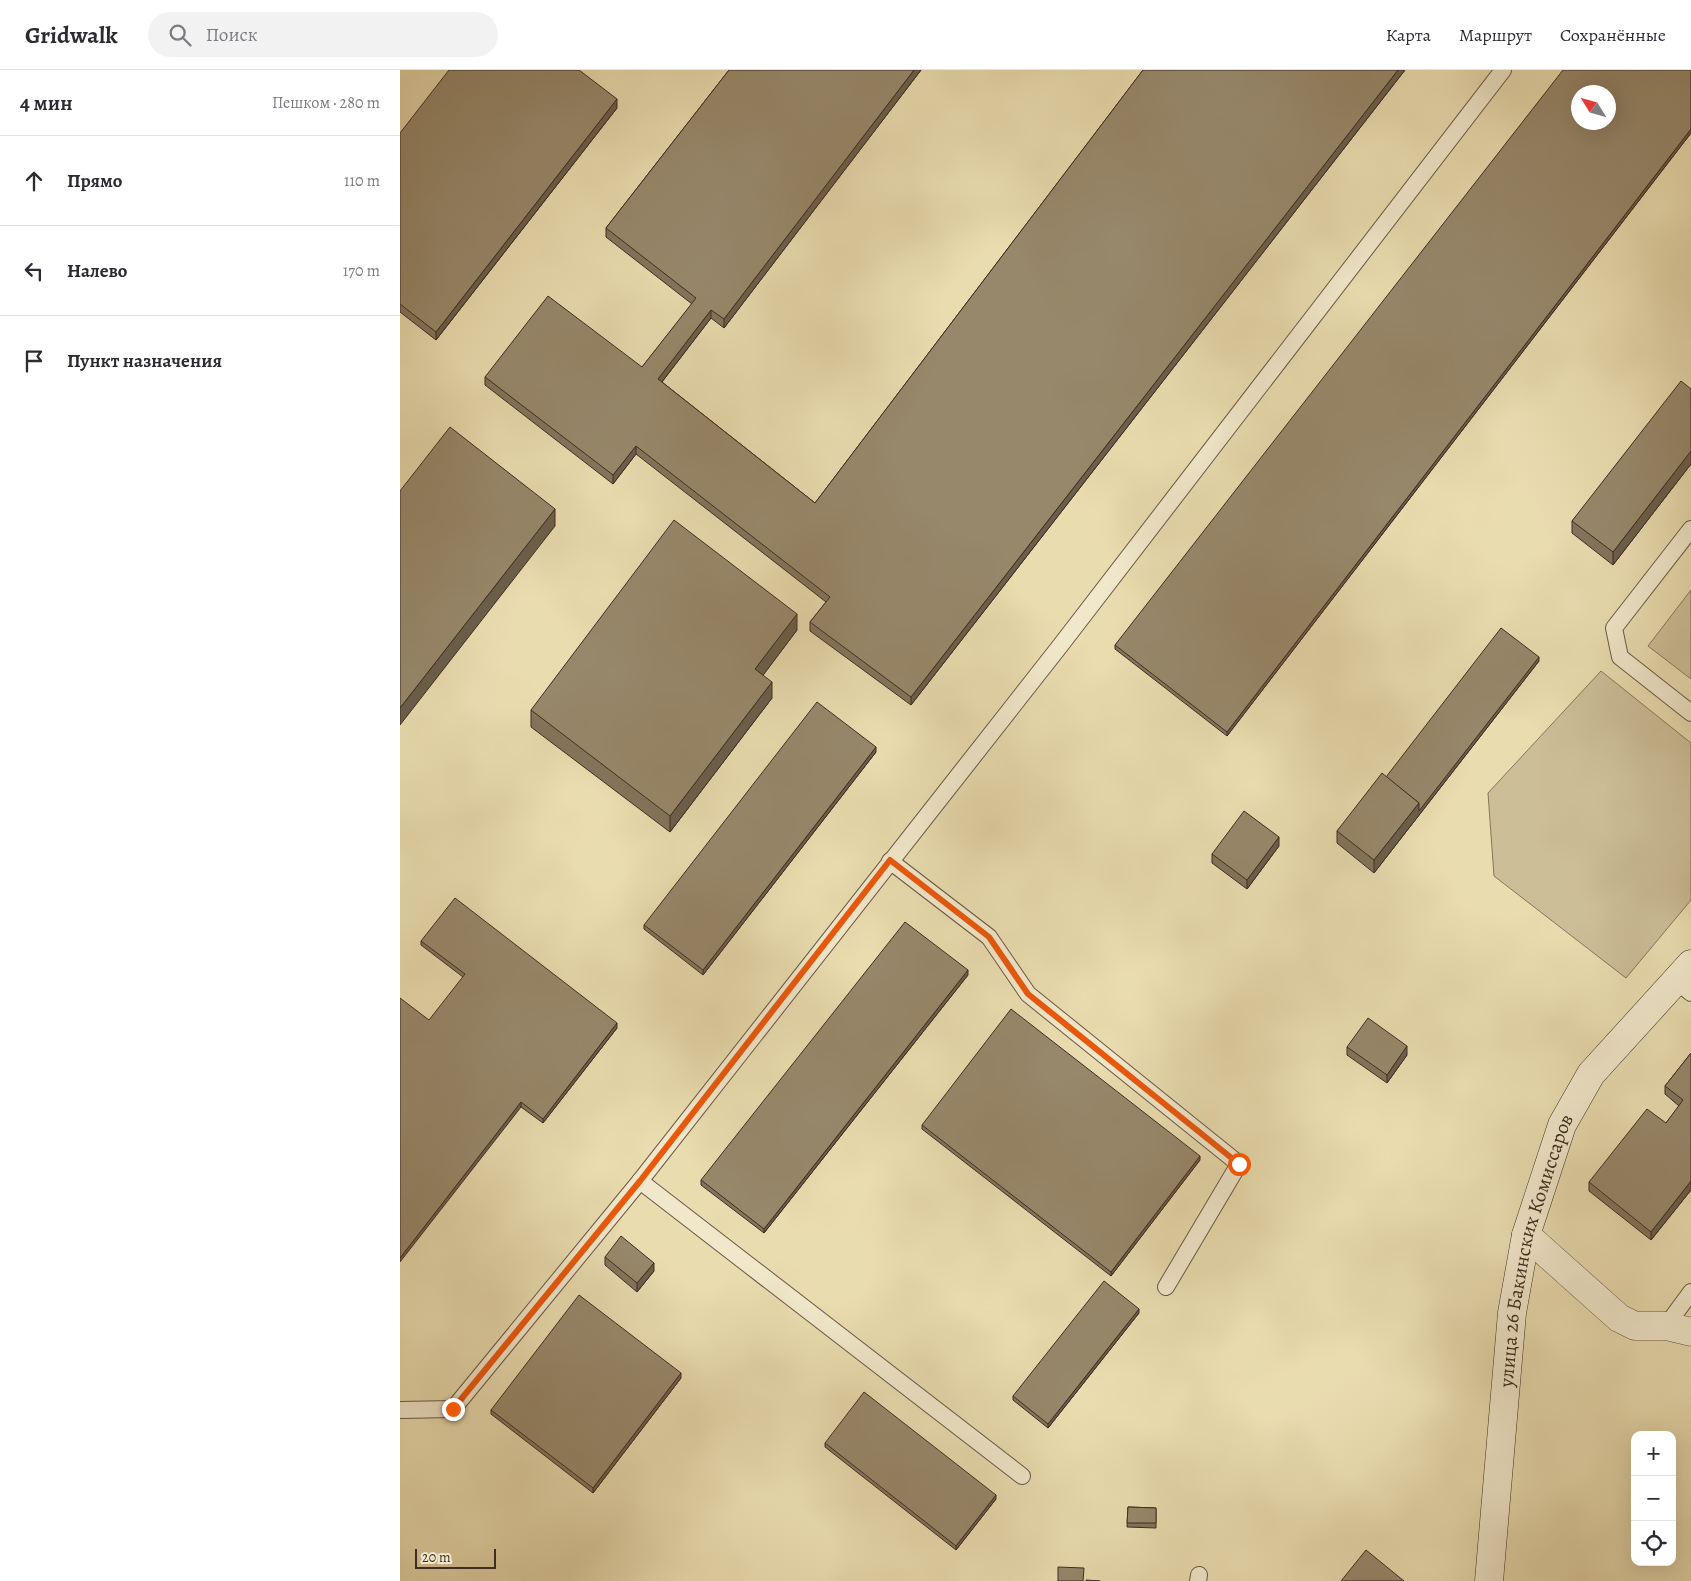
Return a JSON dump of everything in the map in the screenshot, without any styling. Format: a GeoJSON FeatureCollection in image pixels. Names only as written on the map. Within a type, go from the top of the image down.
{"type":"FeatureCollection","features":[{"type":"Feature","properties":{"kind":"main road","name":"улица 26 Бакинских Комиссаров"},"geometry":{"type":"LineString","coordinates":[[1489,1581],[1512,1313],[1526,1235],[1562,1126],[1592,1074],[1686,979]]}},
{"type":"Feature","properties":{"kind":"main road"},"geometry":{"type":"LineString","coordinates":[[1526,1235],[1619,1318],[1635,1326],[1678,1329]]}},
{"type":"Feature","properties":{"kind":"lane"},"geometry":{"type":"LineString","coordinates":[[400,1410],[453,1409],[640,1181],[1066,638],[1504,70]]}},
{"type":"Feature","properties":{"kind":"lane"},"geometry":{"type":"LineString","coordinates":[[1691,529],[1614,628],[1620,657],[1691,713]]}},
{"type":"Feature","properties":{"kind":"lane"},"geometry":{"type":"LineString","coordinates":[[890,860],[989,937],[1028,994],[1239,1164],[1166,1287]]}},
{"type":"Feature","properties":{"kind":"lane"},"geometry":{"type":"LineString","coordinates":[[640,1181],[1022,1476]]}},
{"type":"Feature","properties":{"kind":"lane"},"geometry":{"type":"LineString","coordinates":[[1678,1329],[1691,1292]]}},
{"type":"Feature","properties":{"kind":"shaded area"},"geometry":{"type":"Polygon","coordinates":[[[1691,590],[1691,679],[1648,646],[1691,590]]]}},
{"type":"Feature","properties":{"kind":"shaded area"},"geometry":{"type":"Polygon","coordinates":[[[1601,671],[1691,743],[1691,900],[1626,978],[1494,876],[1488,793],[1601,671]]]}},
{"type":"Feature","properties":{"kind":"building"},"geometry":{"type":"Polygon","coordinates":[[[449,70],[579,70],[617,99],[436,332],[400,304],[400,133],[449,70]]]}},
{"type":"Feature","properties":{"kind":"building"},"geometry":{"type":"Polygon","coordinates":[[[729,70],[914,70],[724,319],[711,310],[658,379],[815,503],[1143,70],[1398,70],[911,697],[810,622],[830,597],[636,446],[613,475],[485,377],[548,296],[642,367],[696,298],[606,228],[729,70]]]}},
{"type":"Feature","properties":{"kind":"building"},"geometry":{"type":"Polygon","coordinates":[[[1563,70],[1691,70],[1691,129],[1227,732],[1115,645],[1563,70]]]}},
{"type":"Feature","properties":{"kind":"building"},"geometry":{"type":"Polygon","coordinates":[[[1681,381],[1691,389],[1691,451],[1613,552],[1572,521],[1681,381]]]}},
{"type":"Feature","properties":{"kind":"building"},"geometry":{"type":"Polygon","coordinates":[[[450,427],[555,509],[400,708],[400,491],[450,427]]]}},
{"type":"Feature","properties":{"kind":"building"},"geometry":{"type":"Polygon","coordinates":[[[674,520],[797,614],[755,669],[772,682],[670,816],[531,710],[674,520]]]}},
{"type":"Feature","properties":{"kind":"building"},"geometry":{"type":"Polygon","coordinates":[[[1501,628],[1539,657],[1419,811],[1419,803],[1386,777],[1501,628]]]}},
{"type":"Feature","properties":{"kind":"building"},"geometry":{"type":"Polygon","coordinates":[[[817,702],[876,747],[703,970],[644,925],[817,702]]]}},
{"type":"Feature","properties":{"kind":"building"},"geometry":{"type":"Polygon","coordinates":[[[1382,773],[1419,803],[1374,860],[1337,831],[1382,773]]]}},
{"type":"Feature","properties":{"kind":"building"},"geometry":{"type":"Polygon","coordinates":[[[1244,811],[1279,837],[1247,880],[1212,854],[1244,811]]]}},
{"type":"Feature","properties":{"kind":"building"},"geometry":{"type":"Polygon","coordinates":[[[455,898],[617,1023],[543,1119],[521,1102],[400,1258],[400,998],[429,1020],[465,974],[421,941],[455,898]]]}},
{"type":"Feature","properties":{"kind":"building"},"geometry":{"type":"Polygon","coordinates":[[[905,922],[968,970],[764,1229],[701,1180],[905,922]]]}},
{"type":"Feature","properties":{"kind":"building"},"geometry":{"type":"Polygon","coordinates":[[[1011,1009],[1200,1156],[1111,1272],[922,1125],[1011,1009]]]}},
{"type":"Feature","properties":{"kind":"building"},"geometry":{"type":"Polygon","coordinates":[[[1368,1018],[1407,1046],[1387,1075],[1347,1047],[1368,1018]]]}},
{"type":"Feature","properties":{"kind":"building"},"geometry":{"type":"Polygon","coordinates":[[[1691,1053],[1691,1181],[1651,1232],[1589,1182],[1647,1109],[1666,1123],[1683,1100],[1665,1086],[1691,1053]]]}},
{"type":"Feature","properties":{"kind":"building"},"geometry":{"type":"Polygon","coordinates":[[[621,1236],[654,1263],[637,1283],[605,1257],[621,1236]]]}},
{"type":"Feature","properties":{"kind":"building"},"geometry":{"type":"Polygon","coordinates":[[[1104,1281],[1139,1309],[1048,1424],[1013,1396],[1104,1281]]]}},
{"type":"Feature","properties":{"kind":"building"},"geometry":{"type":"Polygon","coordinates":[[[579,1295],[681,1373],[593,1488],[491,1410],[579,1295]]]}},
{"type":"Feature","properties":{"kind":"building"},"geometry":{"type":"Polygon","coordinates":[[[864,1392],[996,1495],[956,1546],[825,1443],[864,1392]]]}},
{"type":"Feature","properties":{"kind":"building"},"geometry":{"type":"Polygon","coordinates":[[[1128,1507],[1156,1508],[1156,1523],[1127,1523],[1128,1507]]]}},
{"type":"Feature","properties":{"kind":"building"},"geometry":{"type":"Polygon","coordinates":[[[1366,1550],[1404,1581],[1341,1581],[1366,1550]]]}},
{"type":"Feature","properties":{"kind":"building"},"geometry":{"type":"Polygon","coordinates":[[[1058,1567],[1084,1568],[1083,1581],[1058,1581],[1058,1567]]]}},
{"type":"Feature","properties":{"kind":"route"},"geometry":{"type":"LineString","coordinates":[[453,1409],[640,1181],[890,860],[989,937],[1028,994],[1239,1164]]}}]}
